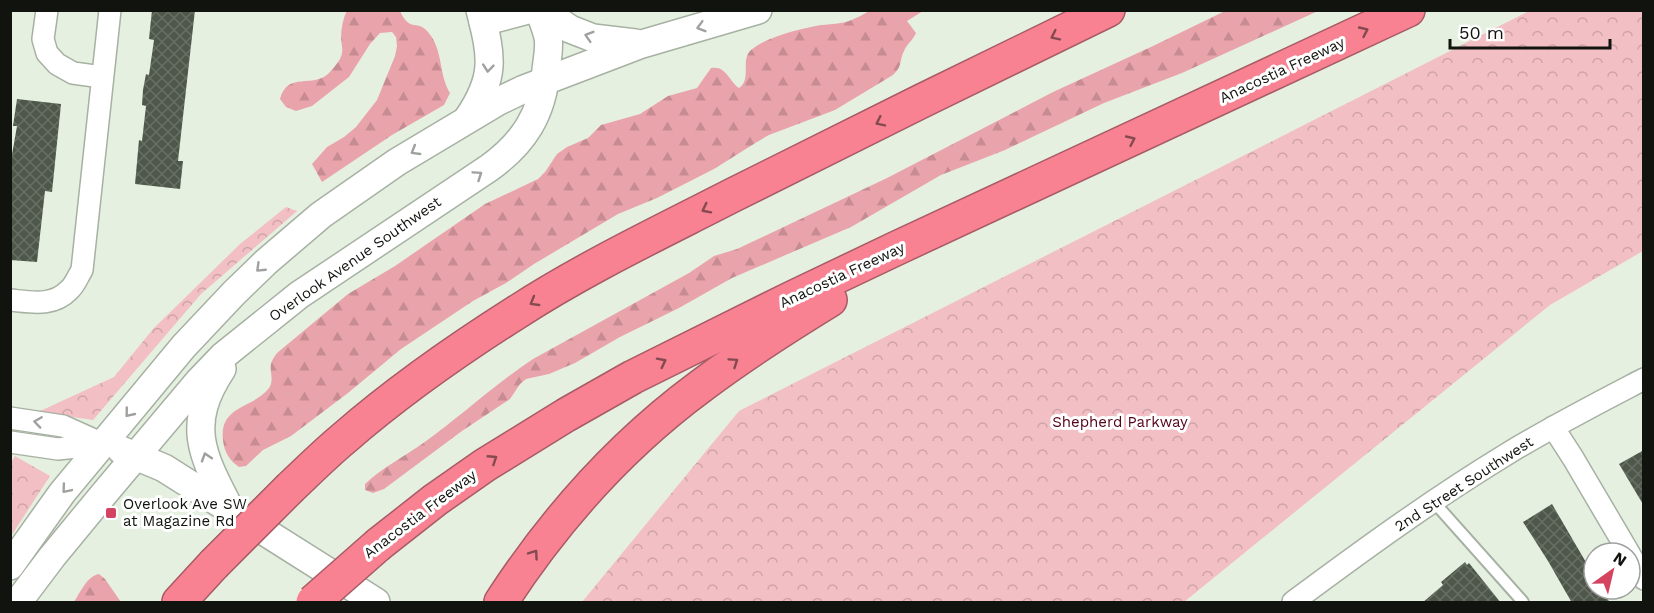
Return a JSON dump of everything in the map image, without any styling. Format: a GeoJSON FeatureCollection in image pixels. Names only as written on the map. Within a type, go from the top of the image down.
{"type":"FeatureCollection","features":[{"type":"Feature","properties":{"kind":"highway"},"geometry":{"type":"LineString","coordinates":[[179,603],[214,564],[291,487],[344,439],[412,384],[482,334],[545,295],[636,245],[1108,10]]}},
{"type":"Feature","properties":{"kind":"highway","name":"Anacostia Freeway"},"geometry":{"type":"LineString","coordinates":[[313,603],[379,544],[435,500],[493,460],[633,377],[819,285],[1408,10]]}},
{"type":"Feature","properties":{"kind":"highway"},"geometry":{"type":"LineString","coordinates":[[501,603],[540,546],[583,494],[648,428],[699,387],[840,293],[1078,165]]}},
{"type":"Feature","properties":{"kind":"street"},"geometry":{"type":"LineString","coordinates":[[48,10],[43,39],[47,53],[57,64],[73,74],[102,77]]}},
{"type":"Feature","properties":{"kind":"street"},"geometry":{"type":"LineString","coordinates":[[10,300],[41,303],[59,298],[70,290],[82,270],[110,10]]}},
{"type":"Feature","properties":{"kind":"street"},"geometry":{"type":"LineString","coordinates":[[10,566],[62,493],[162,372],[234,292],[321,215],[381,173],[500,101],[546,80],[642,44],[758,10]]}},
{"type":"Feature","properties":{"kind":"street"},"geometry":{"type":"LineString","coordinates":[[465,121],[482,94],[489,72],[489,48],[482,16],[544,12],[570,29],[592,38],[642,44]]}},
{"type":"Feature","properties":{"kind":"street","name":"Overlook Avenue Southwest"},"geometry":{"type":"LineString","coordinates":[[18,603],[52,557],[199,381],[223,356],[299,295],[499,161],[518,142],[532,123],[540,105],[546,80],[548,39],[544,12]]}},
{"type":"Feature","properties":{"kind":"street"},"geometry":{"type":"LineString","coordinates":[[231,510],[208,464],[200,433],[203,411],[211,388],[241,341]]}},
{"type":"Feature","properties":{"kind":"street","name":"2nd Street Southwest"},"geometry":{"type":"LineString","coordinates":[[1293,603],[1353,557],[1433,501],[1553,427],[1644,379]]}},
{"type":"Feature","properties":{"kind":"street"},"geometry":{"type":"LineString","coordinates":[[10,418],[63,426],[164,468],[376,603]]}},
{"type":"Feature","properties":{"kind":"street"},"geometry":{"type":"LineString","coordinates":[[1553,427],[1574,458],[1622,541]]}},
{"type":"Feature","properties":{"kind":"street"},"geometry":{"type":"LineString","coordinates":[[10,442],[58,448],[103,444]]}},
{"type":"Feature","properties":{"kind":"lane"},"geometry":{"type":"LineString","coordinates":[[1433,501],[1524,603]]}},
{"type":"Feature","properties":{"kind":"green space"},"geometry":{"type":"Polygon","coordinates":[[[347,10],[400,11],[407,22],[424,28],[433,39],[439,54],[450,93],[444,105],[392,135],[322,182],[312,164],[327,147],[356,127],[377,100],[397,46],[396,37],[392,32],[380,33],[370,44],[349,77],[312,106],[296,111],[286,107],[280,99],[289,85],[323,77],[339,61],[342,51],[343,20],[347,10]]]}},
{"type":"Feature","properties":{"kind":"green space"},"geometry":{"type":"Polygon","coordinates":[[[871,10],[923,11],[907,21],[916,33],[905,49],[900,66],[893,75],[835,110],[769,135],[714,169],[657,198],[618,214],[473,301],[401,349],[348,393],[291,436],[263,450],[246,466],[239,467],[230,459],[223,440],[226,420],[269,388],[271,364],[277,353],[348,294],[395,266],[485,204],[538,179],[557,154],[588,138],[601,125],[640,114],[668,96],[697,88],[711,68],[724,71],[739,88],[745,80],[748,54],[757,45],[795,31],[846,22],[871,10]]]}},
{"type":"Feature","properties":{"kind":"green space"},"geometry":{"type":"Polygon","coordinates":[[[1227,10],[1318,11],[1182,73],[1104,103],[1005,150],[941,175],[851,227],[732,278],[575,363],[549,374],[526,379],[510,399],[462,431],[384,489],[373,493],[365,490],[365,484],[378,473],[436,434],[533,359],[689,273],[714,256],[737,249],[887,178],[1053,92],[1227,10]]]}},
{"type":"Feature","properties":{"kind":"green space","name":"Shepherd Parkway"},"geometry":{"type":"Polygon","coordinates":[[[1529,11],[1643,11],[1643,251],[1550,305],[1184,602],[582,602],[739,411],[1529,11]]]}},
{"type":"Feature","properties":{"kind":"green space"},"geometry":{"type":"Polygon","coordinates":[[[286,207],[297,211],[201,294],[93,420],[38,412],[114,377],[153,329],[240,244],[286,207]]]}},
{"type":"Feature","properties":{"kind":"green space"},"geometry":{"type":"Polygon","coordinates":[[[15,456],[50,476],[11,536],[11,463],[15,456]]]}},
{"type":"Feature","properties":{"kind":"green space"},"geometry":{"type":"Polygon","coordinates":[[[99,574],[121,602],[74,602],[87,581],[99,574]]]}},
{"type":"Feature","properties":{"kind":"building"},"geometry":{"type":"Polygon","coordinates":[[[152,10],[195,10],[178,161],[183,161],[180,189],[135,184],[139,140],[142,141],[146,106],[142,105],[143,90],[146,74],[149,75],[154,40],[149,39],[152,10]]]}},
{"type":"Feature","properties":{"kind":"building"},"geometry":{"type":"Polygon","coordinates":[[[17,99],[61,104],[52,192],[45,191],[37,262],[10,260],[10,166],[17,126],[13,126],[17,99]]]}},
{"type":"Feature","properties":{"kind":"building"},"geometry":{"type":"Polygon","coordinates":[[[1644,450],[1644,506],[1619,464],[1644,450]]]}},
{"type":"Feature","properties":{"kind":"building"},"geometry":{"type":"Polygon","coordinates":[[[1552,504],[1582,555],[1582,601],[1609,601],[1610,603],[1572,603],[1523,522],[1552,504]]]}},
{"type":"Feature","properties":{"kind":"building"},"geometry":{"type":"Polygon","coordinates":[[[1465,562],[1467,565],[1469,563],[1501,603],[1422,603],[1443,585],[1441,582],[1465,562]]]}},
{"type":"Feature","properties":{"kind":"place","name":"Overlook Ave SW at Magazine Rd"},"geometry":{"type":"Point","coordinates":[111,513]}}]}
